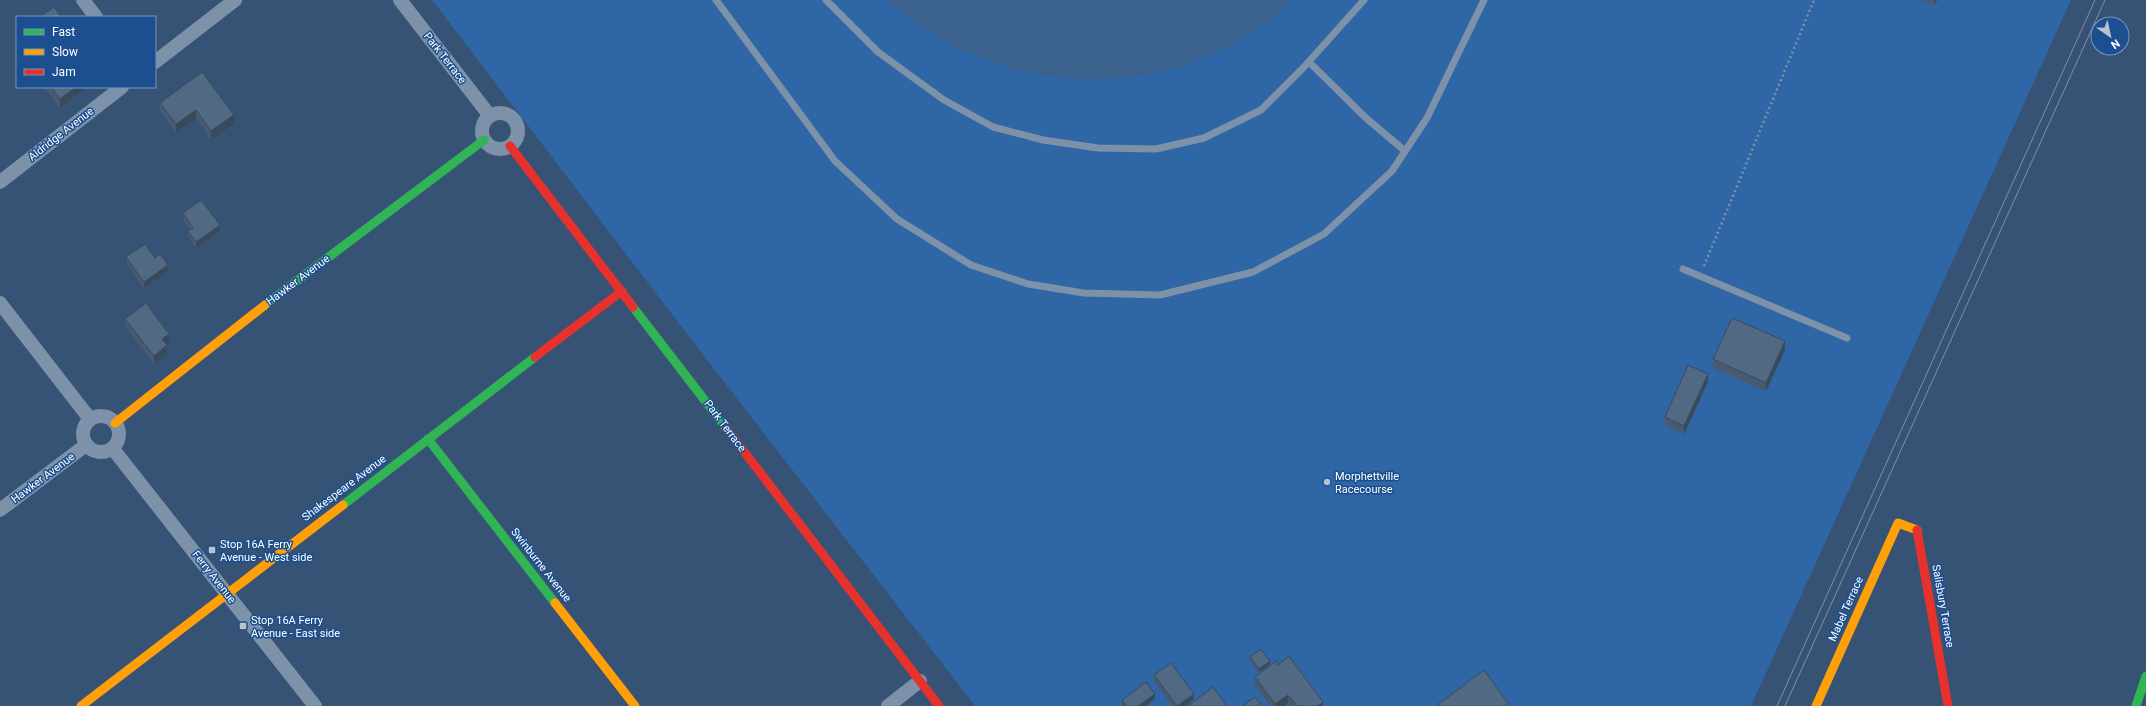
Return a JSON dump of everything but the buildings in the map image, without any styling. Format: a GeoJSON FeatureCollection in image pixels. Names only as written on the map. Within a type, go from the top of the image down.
{"type":"FeatureCollection","features":[{"type":"Feature","properties":{"kind":"main road","name":"Hawker Avenue"},"geometry":{"type":"LineString","coordinates":[[116,423],[236,326],[484,140]]}},
{"type":"Feature","properties":{"kind":"main road","name":"Park Terrace"},"geometry":{"type":"LineString","coordinates":[[510,146],[940,706]]}},
{"type":"Feature","properties":{"kind":"main road","name":"Shakespeare Avenue"},"geometry":{"type":"LineString","coordinates":[[82,706],[226,593],[622,291]]}},
{"type":"Feature","properties":{"kind":"main road","name":"Swinburne Avenue"},"geometry":{"type":"LineString","coordinates":[[428,439],[635,706]]}},
{"type":"Feature","properties":{"kind":"main road","name":"Mabel Terrace"},"geometry":{"type":"LineString","coordinates":[[1816,706],[1898,523]]}},
{"type":"Feature","properties":{"kind":"main road","name":"Salisbury Terrace"},"geometry":{"type":"LineString","coordinates":[[1898,523],[1918,531],[1948,706]]}},
{"type":"Feature","properties":{"kind":"main road"},"geometry":{"type":"LineString","coordinates":[[2136,706],[2146,676]]}},
{"type":"Feature","properties":{"kind":"street"},"geometry":{"type":"LineString","coordinates":[[83,0],[95,16]]}},
{"type":"Feature","properties":{"kind":"street"},"geometry":{"type":"LineString","coordinates":[[156,61],[235,0]]}},
{"type":"Feature","properties":{"kind":"street","name":"Park Terrace"},"geometry":{"type":"LineString","coordinates":[[400,0],[490,116]]}},
{"type":"Feature","properties":{"kind":"street","name":"Aldridge Avenue"},"geometry":{"type":"LineString","coordinates":[[0,182],[121,88]]}},
{"type":"Feature","properties":{"kind":"street"},"geometry":{"type":"LineString","coordinates":[[503,113],[514,121],[517,126],[517,136],[510,146],[494,149],[484,140],[482,129],[490,116],[503,113]]}},
{"type":"Feature","properties":{"kind":"street"},"geometry":{"type":"LineString","coordinates":[[0,303],[90,419]]}},
{"type":"Feature","properties":{"kind":"street"},"geometry":{"type":"LineString","coordinates":[[103,416],[116,423],[119,436],[112,449],[106,452],[98,453],[86,445],[82,431],[90,419],[103,416]]}},
{"type":"Feature","properties":{"kind":"street","name":"Hawker Avenue"},"geometry":{"type":"LineString","coordinates":[[0,510],[86,445]]}},
{"type":"Feature","properties":{"kind":"street","name":"Ferry Avenue"},"geometry":{"type":"LineString","coordinates":[[112,449],[315,706]]}},
{"type":"Feature","properties":{"kind":"street"},"geometry":{"type":"LineString","coordinates":[[888,706],[920,681]]}},
{"type":"Feature","properties":{"kind":"lane"},"geometry":{"type":"LineString","coordinates":[[716,0],[835,162],[897,219],[970,265],[1028,284],[1084,293],[1160,295],[1253,272],[1324,234],[1392,171],[1427,118],[1484,0]]}},
{"type":"Feature","properties":{"kind":"lane"},"geometry":{"type":"LineString","coordinates":[[826,0],[878,52],[944,100],[993,127],[1043,140],[1090,146],[1156,149],[1204,138],[1261,110],[1309,62],[1364,0]]}},
{"type":"Feature","properties":{"kind":"lane"},"geometry":{"type":"LineString","coordinates":[[1309,62],[1366,118],[1405,151]]}},
{"type":"Feature","properties":{"kind":"lane"},"geometry":{"type":"LineString","coordinates":[[1684,269],[1847,338]]}},
{"type":"Feature","properties":{"kind":"path"},"geometry":{"type":"LineString","coordinates":[[1700,276],[1814,0]]}},
{"type":"Feature","properties":{"kind":"shaded area","name":"Morphettville Racecourse"},"geometry":{"type":"Polygon","coordinates":[[[432,0],[2071,0],[1751,706],[975,706],[687,334],[432,0]]]}},
{"type":"Feature","properties":{"kind":"shaded area"},"geometry":{"type":"Polygon","coordinates":[[[888,0],[1288,0],[1275,16],[1222,50],[1175,69],[1128,78],[1073,79],[1018,71],[956,48],[908,18],[888,0]]]}},
{"type":"Feature","properties":{"kind":"tram line"},"geometry":{"type":"LineString","coordinates":[[1777,706],[2095,0]]}},
{"type":"Feature","properties":{"kind":"tram line"},"geometry":{"type":"LineString","coordinates":[[1785,706],[2105,0]]}},
{"type":"Feature","properties":{"kind":"traffic: fast"},"geometry":{"type":"LineString","coordinates":[[265,305],[484,140]]}},
{"type":"Feature","properties":{"kind":"traffic: fast"},"geometry":{"type":"LineString","coordinates":[[633,307],[726,428]]}},
{"type":"Feature","properties":{"kind":"traffic: fast"},"geometry":{"type":"LineString","coordinates":[[343,505],[535,357]]}},
{"type":"Feature","properties":{"kind":"traffic: fast"},"geometry":{"type":"LineString","coordinates":[[428,439],[555,603]]}},
{"type":"Feature","properties":{"kind":"traffic: fast"},"geometry":{"type":"LineString","coordinates":[[2136,706],[2146,676]]}},
{"type":"Feature","properties":{"kind":"traffic: slow"},"geometry":{"type":"LineString","coordinates":[[115,423],[265,305]]}},
{"type":"Feature","properties":{"kind":"traffic: slow"},"geometry":{"type":"LineString","coordinates":[[81,706],[343,505]]}},
{"type":"Feature","properties":{"kind":"traffic: slow"},"geometry":{"type":"LineString","coordinates":[[1816,706],[1898,523],[1917,530]]}},
{"type":"Feature","properties":{"kind":"traffic: slow"},"geometry":{"type":"LineString","coordinates":[[555,603],[635,706]]}},
{"type":"Feature","properties":{"kind":"traffic: jam"},"geometry":{"type":"LineString","coordinates":[[510,146],[633,307]]}},
{"type":"Feature","properties":{"kind":"traffic: jam"},"geometry":{"type":"LineString","coordinates":[[535,357],[622,291]]}},
{"type":"Feature","properties":{"kind":"traffic: jam"},"geometry":{"type":"LineString","coordinates":[[726,428],[939,706]]}},
{"type":"Feature","properties":{"kind":"traffic: jam"},"geometry":{"type":"LineString","coordinates":[[1917,530],[1948,706]]}},
{"type":"Feature","properties":{"kind":"place","name":"Morphettville Racecourse"},"geometry":{"type":"Point","coordinates":[1327,482]}},
{"type":"Feature","properties":{"kind":"place","name":"Stop 16A Ferry Avenue - West side"},"geometry":{"type":"Point","coordinates":[212,550]}},
{"type":"Feature","properties":{"kind":"place","name":"Stop 16A Ferry Avenue - East side"},"geometry":{"type":"Point","coordinates":[243,626]}}]}
